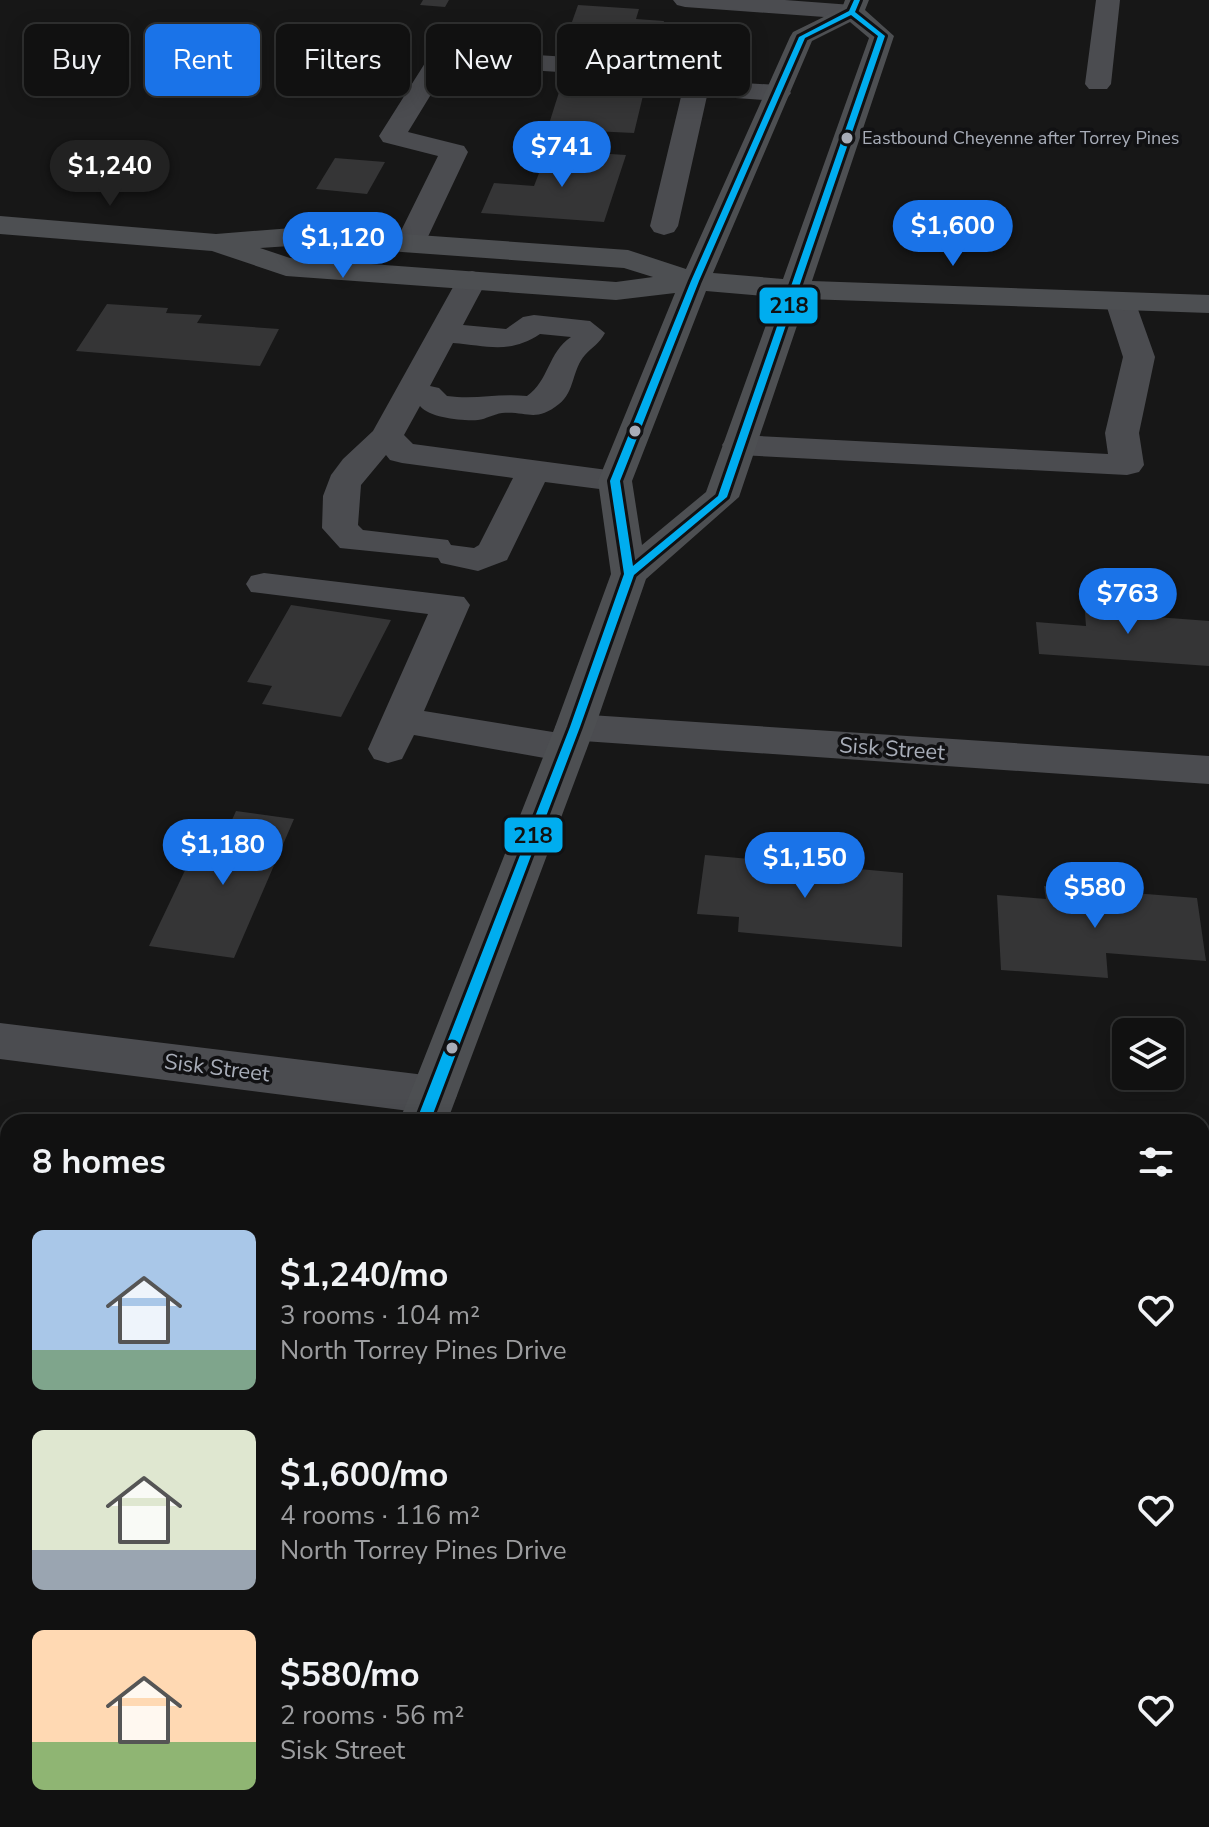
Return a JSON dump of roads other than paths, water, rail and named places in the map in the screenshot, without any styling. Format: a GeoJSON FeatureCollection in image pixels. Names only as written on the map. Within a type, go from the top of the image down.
{"type":"FeatureCollection","features":[{"type":"Feature","properties":{"kind":"main road"},"geometry":{"type":"LineString","coordinates":[[428,1109],[571,738],[629,574],[615,481],[695,281],[802,37],[854,6],[882,36],[722,497],[629,574]]}},
{"type":"Feature","properties":{"kind":"main road"},"geometry":{"type":"LineString","coordinates":[[0,225],[216,243],[305,236],[628,259],[695,281]]}},
{"type":"Feature","properties":{"kind":"main road"},"geometry":{"type":"LineString","coordinates":[[216,243],[286,267],[616,291],[695,281],[792,289],[1209,304]]}},
{"type":"Feature","properties":{"kind":"main road"},"geometry":{"type":"LineString","coordinates":[[254,256],[270,251],[370,255],[393,251],[410,243]]}},
{"type":"Feature","properties":{"kind":"main road"},"geometry":{"type":"LineString","coordinates":[[410,243],[423,255],[443,261],[503,266],[533,285]]}},
{"type":"Feature","properties":{"kind":"street"},"geometry":{"type":"LineString","coordinates":[[685,0],[854,6]]}},
{"type":"Feature","properties":{"kind":"street"},"geometry":{"type":"LineString","coordinates":[[1098,84],[1108,0]]}},
{"type":"Feature","properties":{"kind":"street"},"geometry":{"type":"LineString","coordinates":[[410,243],[454,152],[392,136],[441,57],[557,64]]}},
{"type":"Feature","properties":{"kind":"street"},"geometry":{"type":"LineString","coordinates":[[750,91],[778,93]]}},
{"type":"Feature","properties":{"kind":"street"},"geometry":{"type":"LineString","coordinates":[[664,226],[694,96]]}},
{"type":"Feature","properties":{"kind":"street"},"geometry":{"type":"LineString","coordinates":[[472,280],[443,333],[420,395],[387,436],[349,472],[338,497],[340,528],[353,540],[444,551],[478,560],[494,552],[534,470]]}},
{"type":"Feature","properties":{"kind":"street"},"geometry":{"type":"LineString","coordinates":[[739,445],[1127,465],[1122,433],[1139,357],[1120,301]]}},
{"type":"Feature","properties":{"kind":"street"},"geometry":{"type":"LineString","coordinates":[[420,395],[437,405],[478,410],[499,403],[534,407],[552,394],[570,351],[585,341],[589,333],[579,328],[534,324],[512,339],[443,333]]}},
{"type":"Feature","properties":{"kind":"street"},"geometry":{"type":"LineString","coordinates":[[387,436],[402,453],[615,481]]}},
{"type":"Feature","properties":{"kind":"street","name":"Sisk Street"},"geometry":{"type":"LineString","coordinates":[[264,584],[451,605],[390,742],[571,738],[1209,770]]}},
{"type":"Feature","properties":{"kind":"street","name":"Sisk Street"},"geometry":{"type":"LineString","coordinates":[[0,1041],[428,1109]]}},
{"type":"Feature","properties":{"kind":"place","name":"Eastbound Cheyenne after Torrey Pines"},"geometry":{"type":"Point","coordinates":[847,138]}}]}
